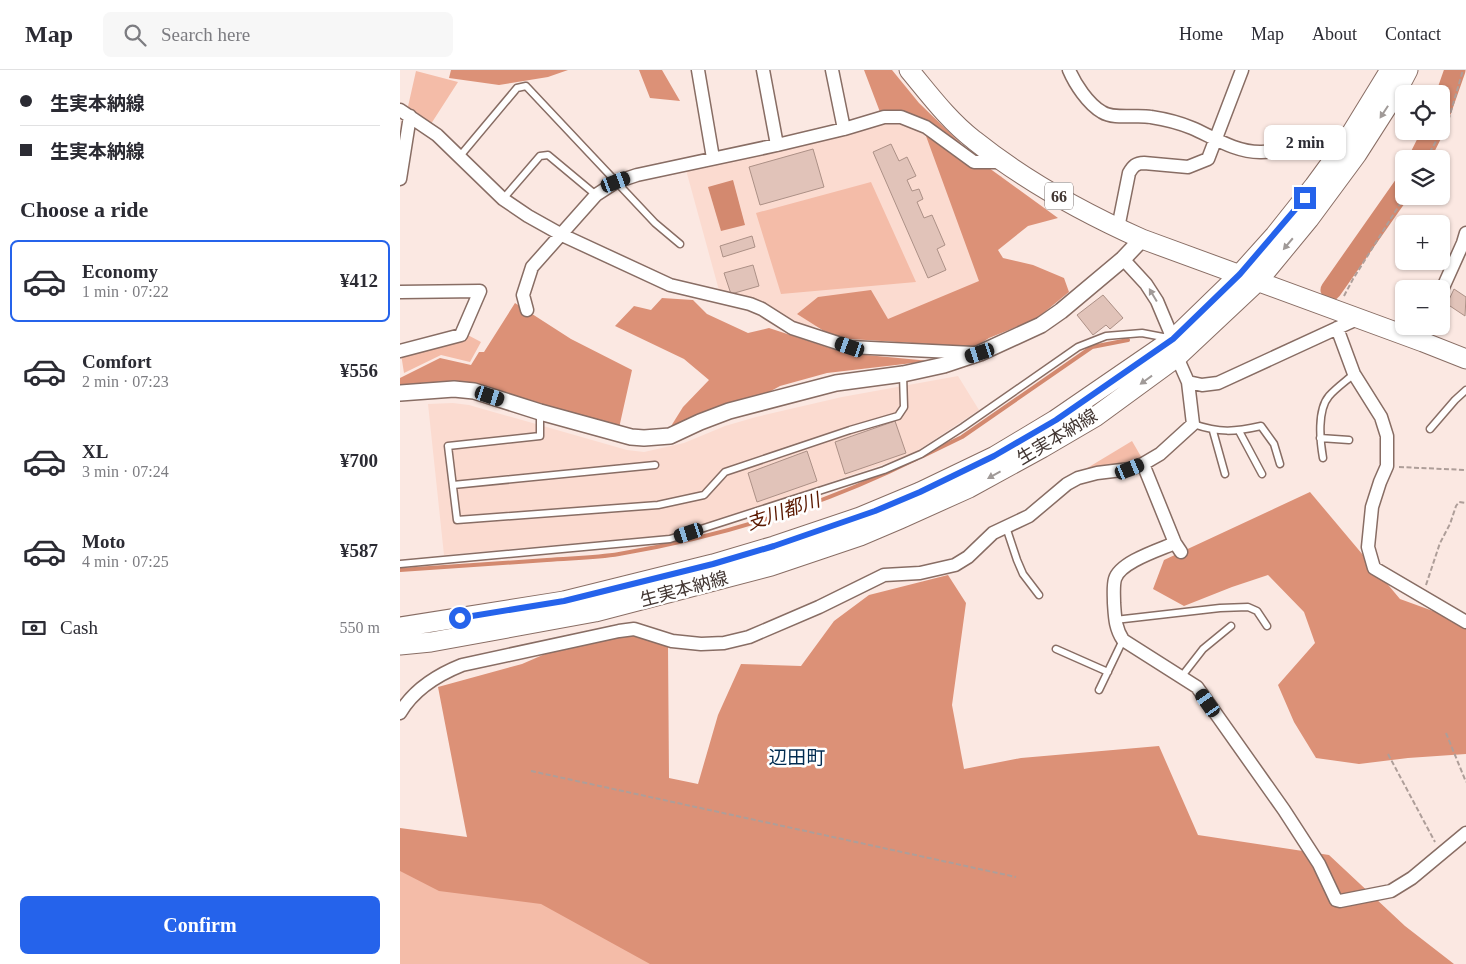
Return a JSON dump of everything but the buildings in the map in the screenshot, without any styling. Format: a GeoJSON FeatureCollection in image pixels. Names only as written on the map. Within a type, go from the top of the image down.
{"type":"FeatureCollection","features":[{"type":"Feature","properties":{"kind":"main road","name":"66"},"geometry":{"type":"LineString","coordinates":[[909,70],[972,140],[1057,196],[1142,240],[1240,274],[1357,319],[1395,327]]}},
{"type":"Feature","properties":{"kind":"main road","name":"生実本納線"},"geometry":{"type":"LineString","coordinates":[[400,627],[564,601],[713,564],[860,517],[920,492],[994,456],[1056,420],[1173,339],[1240,274],[1314,186],[1344,145],[1390,70]]}},
{"type":"Feature","properties":{"kind":"main road","name":"生実本納線"},"geometry":{"type":"LineString","coordinates":[[400,646],[595,612],[771,566],[860,536],[969,488],[1042,448],[1094,416],[1177,357],[1258,281],[1309,219],[1357,154],[1396,93],[1408,70]]}},
{"type":"Feature","properties":{"kind":"main road","name":"66"},"geometry":{"type":"LineString","coordinates":[[1427,335],[1466,359]]}},
{"type":"Feature","properties":{"kind":"street"},"geometry":{"type":"LineString","coordinates":[[698,70],[713,158]]}},
{"type":"Feature","properties":{"kind":"street"},"geometry":{"type":"LineString","coordinates":[[763,70],[777,145]]}},
{"type":"Feature","properties":{"kind":"street"},"geometry":{"type":"LineString","coordinates":[[832,70],[844,129]]}},
{"type":"Feature","properties":{"kind":"street"},"geometry":{"type":"LineString","coordinates":[[1069,70],[1088,99],[1103,113],[1150,116],[1190,127],[1230,146],[1259,152],[1272,151],[1308,134],[1318,132],[1330,135],[1344,145]]}},
{"type":"Feature","properties":{"kind":"street"},"geometry":{"type":"LineString","coordinates":[[1118,228],[1129,173],[1138,163],[1188,167],[1208,160],[1242,70]]}},
{"type":"Feature","properties":{"kind":"street"},"geometry":{"type":"LineString","coordinates":[[405,113],[437,135],[503,199],[528,216],[562,235],[670,285],[750,304],[762,309],[792,328],[850,347],[980,353]]}},
{"type":"Feature","properties":{"kind":"street"},"geometry":{"type":"LineString","coordinates":[[400,178],[405,113]]}},
{"type":"Feature","properties":{"kind":"street"},"geometry":{"type":"LineString","coordinates":[[527,310],[523,296],[532,267],[596,195],[616,182],[637,174],[777,145],[884,117],[901,116],[926,127],[974,162],[1004,162]]}},
{"type":"Feature","properties":{"kind":"street"},"geometry":{"type":"LineString","coordinates":[[1446,280],[1466,233]]}},
{"type":"Feature","properties":{"kind":"street"},"geometry":{"type":"LineString","coordinates":[[400,393],[454,389],[474,391],[540,412],[631,437],[670,436],[730,411],[836,383],[903,374],[944,365],[980,353],[1041,325],[1061,311],[1123,259],[1142,240]]}},
{"type":"Feature","properties":{"kind":"street"},"geometry":{"type":"LineString","coordinates":[[400,713],[421,688],[440,674],[462,665],[482,660],[634,629],[672,641],[701,644],[724,643],[749,637],[819,607],[884,575],[920,573],[954,565],[968,557],[993,533],[1029,516],[1067,484],[1078,478],[1097,473],[1130,469],[1160,454],[1194,424],[1188,382],[1157,301],[1146,284],[1123,259]]}},
{"type":"Feature","properties":{"kind":"street"},"geometry":{"type":"LineString","coordinates":[[400,292],[480,291],[460,335],[400,351]]}},
{"type":"Feature","properties":{"kind":"street"},"geometry":{"type":"LineString","coordinates":[[1188,382],[1202,385],[1218,383],[1357,319]]}},
{"type":"Feature","properties":{"kind":"street"},"geometry":{"type":"LineString","coordinates":[[1337,328],[1354,374],[1381,417],[1387,436],[1387,466],[1372,507],[1368,546],[1374,568],[1466,622]]}},
{"type":"Feature","properties":{"kind":"street"},"geometry":{"type":"LineString","coordinates":[[1143,464],[1178,548],[1131,563],[1116,577],[1114,586],[1115,620],[1118,632],[1123,640],[1197,687],[1284,810],[1319,864],[1336,900],[1340,901],[1391,891],[1412,878],[1466,833]]}},
{"type":"Feature","properties":{"kind":"lane"},"geometry":{"type":"LineString","coordinates":[[460,156],[517,88],[526,86],[655,223],[680,244]]}},
{"type":"Feature","properties":{"kind":"lane"},"geometry":{"type":"LineString","coordinates":[[503,199],[540,156],[548,155],[596,195]]}},
{"type":"Feature","properties":{"kind":"lane"},"geometry":{"type":"LineString","coordinates":[[400,564],[670,539],[884,470],[922,454],[1078,348],[1106,336],[1142,333],[1173,339]]}},
{"type":"Feature","properties":{"kind":"lane"},"geometry":{"type":"LineString","coordinates":[[540,412],[540,436],[448,446],[457,520],[658,505],[704,495],[725,472],[898,416],[904,407],[903,374]]}},
{"type":"Feature","properties":{"kind":"lane"},"geometry":{"type":"LineString","coordinates":[[1323,458],[1320,427],[1326,402],[1354,374]]}},
{"type":"Feature","properties":{"kind":"lane"},"geometry":{"type":"LineString","coordinates":[[1430,429],[1466,390]]}},
{"type":"Feature","properties":{"kind":"lane"},"geometry":{"type":"LineString","coordinates":[[1194,424],[1213,430],[1239,431],[1261,426],[1274,444],[1280,464]]}},
{"type":"Feature","properties":{"kind":"lane"},"geometry":{"type":"LineString","coordinates":[[1213,430],[1225,474]]}},
{"type":"Feature","properties":{"kind":"lane"},"geometry":{"type":"LineString","coordinates":[[1239,431],[1262,474]]}},
{"type":"Feature","properties":{"kind":"lane"},"geometry":{"type":"LineString","coordinates":[[1320,438],[1349,440]]}},
{"type":"Feature","properties":{"kind":"lane"},"geometry":{"type":"LineString","coordinates":[[453,485],[655,465]]}},
{"type":"Feature","properties":{"kind":"lane"},"geometry":{"type":"LineString","coordinates":[[1006,527],[1023,574],[1039,595]]}},
{"type":"Feature","properties":{"kind":"lane"},"geometry":{"type":"LineString","coordinates":[[1115,620],[1248,607],[1257,612],[1267,626]]}},
{"type":"Feature","properties":{"kind":"lane"},"geometry":{"type":"LineString","coordinates":[[1182,676],[1203,649],[1231,626]]}},
{"type":"Feature","properties":{"kind":"lane"},"geometry":{"type":"LineString","coordinates":[[1099,690],[1123,640]]}},
{"type":"Feature","properties":{"kind":"lane"},"geometry":{"type":"LineString","coordinates":[[1056,649],[1108,672]]}},
{"type":"Feature","properties":{"kind":"path"},"geometry":{"type":"LineString","coordinates":[[1431,150],[1449,118],[1464,70]]}},
{"type":"Feature","properties":{"kind":"path"},"geometry":{"type":"LineString","coordinates":[[1342,300],[1353,279],[1400,205]]}},
{"type":"Feature","properties":{"kind":"path"},"geometry":{"type":"LineString","coordinates":[[1387,466],[1466,470]]}},
{"type":"Feature","properties":{"kind":"path"},"geometry":{"type":"LineString","coordinates":[[1422,596],[1440,543],[1450,524],[1456,506],[1459,502],[1466,503]]}},
{"type":"Feature","properties":{"kind":"path"},"geometry":{"type":"LineString","coordinates":[[1446,733],[1466,782]]}},
{"type":"Feature","properties":{"kind":"path"},"geometry":{"type":"LineString","coordinates":[[1388,754],[1441,854]]}},
{"type":"Feature","properties":{"kind":"path"},"geometry":{"type":"LineString","coordinates":[[531,771],[1016,876]]}},
{"type":"Feature","properties":{"kind":"shaded area"},"geometry":{"type":"Polygon","coordinates":[[[451,70],[568,70],[548,77],[499,85],[449,78],[451,70]]]}},
{"type":"Feature","properties":{"kind":"shaded area"},"geometry":{"type":"Polygon","coordinates":[[[639,70],[662,70],[680,101],[650,98],[639,70]]]}},
{"type":"Feature","properties":{"kind":"shaded area"},"geometry":{"type":"Polygon","coordinates":[[[864,70],[892,70],[919,103],[978,160],[1058,218],[1028,226],[998,250],[1003,258],[1033,265],[1064,278],[1069,292],[1036,319],[989,338],[975,347],[835,338],[797,314],[818,297],[871,290],[888,319],[979,281],[926,136],[916,122],[908,115],[897,112],[880,112],[864,70]]]}},
{"type":"Feature","properties":{"kind":"shaded area"},"geometry":{"type":"Polygon","coordinates":[[[416,71],[458,82],[429,127],[407,111],[416,71]]]}},
{"type":"Feature","properties":{"kind":"shaded area"},"geometry":{"type":"Polygon","coordinates":[[[896,118],[920,132],[978,174],[1002,176],[985,215],[992,284],[904,332],[792,325],[720,294],[686,170],[896,118]]]}},
{"type":"Feature","properties":{"kind":"shaded area"},"geometry":{"type":"Polygon","coordinates":[[[733,180],[745,225],[721,231],[708,187],[733,180]]]}},
{"type":"Feature","properties":{"kind":"shaded area"},"geometry":{"type":"Polygon","coordinates":[[[871,182],[916,282],[781,294],[756,213],[871,182]]]}},
{"type":"Feature","properties":{"kind":"shaded area"},"geometry":{"type":"Polygon","coordinates":[[[662,298],[693,300],[707,314],[748,333],[769,328],[845,353],[930,361],[827,373],[780,386],[728,415],[668,431],[683,407],[709,380],[684,359],[615,326],[634,306],[651,310],[662,298]]]}},
{"type":"Feature","properties":{"kind":"shaded area"},"geometry":{"type":"Polygon","coordinates":[[[515,303],[571,339],[632,370],[619,428],[507,396],[445,381],[400,387],[400,378],[440,358],[471,365],[479,352],[484,352],[515,303]]]}},
{"type":"Feature","properties":{"kind":"shaded area"},"geometry":{"type":"Polygon","coordinates":[[[464,333],[481,342],[470,362],[441,355],[404,373],[401,354],[464,333]]]}},
{"type":"Feature","properties":{"kind":"shaded area"},"geometry":{"type":"Polygon","coordinates":[[[958,376],[979,410],[911,455],[669,535],[444,555],[428,404],[453,403],[469,405],[627,450],[644,452],[684,443],[725,426],[756,417],[842,397],[958,376]]]}},
{"type":"Feature","properties":{"kind":"shaded area"},"geometry":{"type":"Polygon","coordinates":[[[1132,441],[1143,460],[1079,473],[1132,441]]]}},
{"type":"Feature","properties":{"kind":"shaded area"},"geometry":{"type":"Polygon","coordinates":[[[1310,492],[1400,599],[1466,623],[1466,754],[1359,764],[1316,758],[1294,722],[1278,685],[1315,643],[1304,612],[1268,575],[1184,606],[1153,589],[1164,560],[1310,492]]]}},
{"type":"Feature","properties":{"kind":"shaded area"},"geometry":{"type":"Polygon","coordinates":[[[948,575],[966,603],[952,705],[964,769],[1021,758],[1159,746],[1198,835],[1329,855],[1405,926],[1454,964],[650,964],[541,904],[439,891],[400,871],[400,828],[467,837],[438,687],[522,664],[612,625],[668,646],[669,778],[698,784],[718,715],[741,664],[801,666],[834,621],[869,595],[948,575]]]}},
{"type":"Feature","properties":{"kind":"shaded area"},"geometry":{"type":"Polygon","coordinates":[[[400,859],[781,964],[400,964],[400,859]]]}},
{"type":"Feature","properties":{"kind":"waterway","name":"支川都川"},"geometry":{"type":"LineString","coordinates":[[1450,85],[1455,70]]}},
{"type":"Feature","properties":{"kind":"waterway","name":"支川都川"},"geometry":{"type":"LineString","coordinates":[[1424,150],[1428,140]]}},
{"type":"Feature","properties":{"kind":"waterway","name":"支川都川"},"geometry":{"type":"LineString","coordinates":[[1331,290],[1395,199]]}},
{"type":"Feature","properties":{"kind":"waterway","name":"支川都川"},"geometry":{"type":"LineString","coordinates":[[923,456],[962,437],[1092,347],[1128,340]]}},
{"type":"Feature","properties":{"kind":"waterway","name":"支川都川"},"geometry":{"type":"LineString","coordinates":[[400,570],[601,556],[657,547],[733,529],[808,505],[881,476],[916,459]]}},
{"type":"Feature","properties":{"kind":"district","name":"辺田町"},"geometry":{"type":"Point","coordinates":[797,757]}},
{"type":"Feature","properties":{"kind":"route"},"geometry":{"type":"LineString","coordinates":[[460,618],[564,601],[713,564],[774,546],[875,511],[920,492],[994,456],[1056,420],[1173,339],[1240,274],[1305,198]]}}]}
